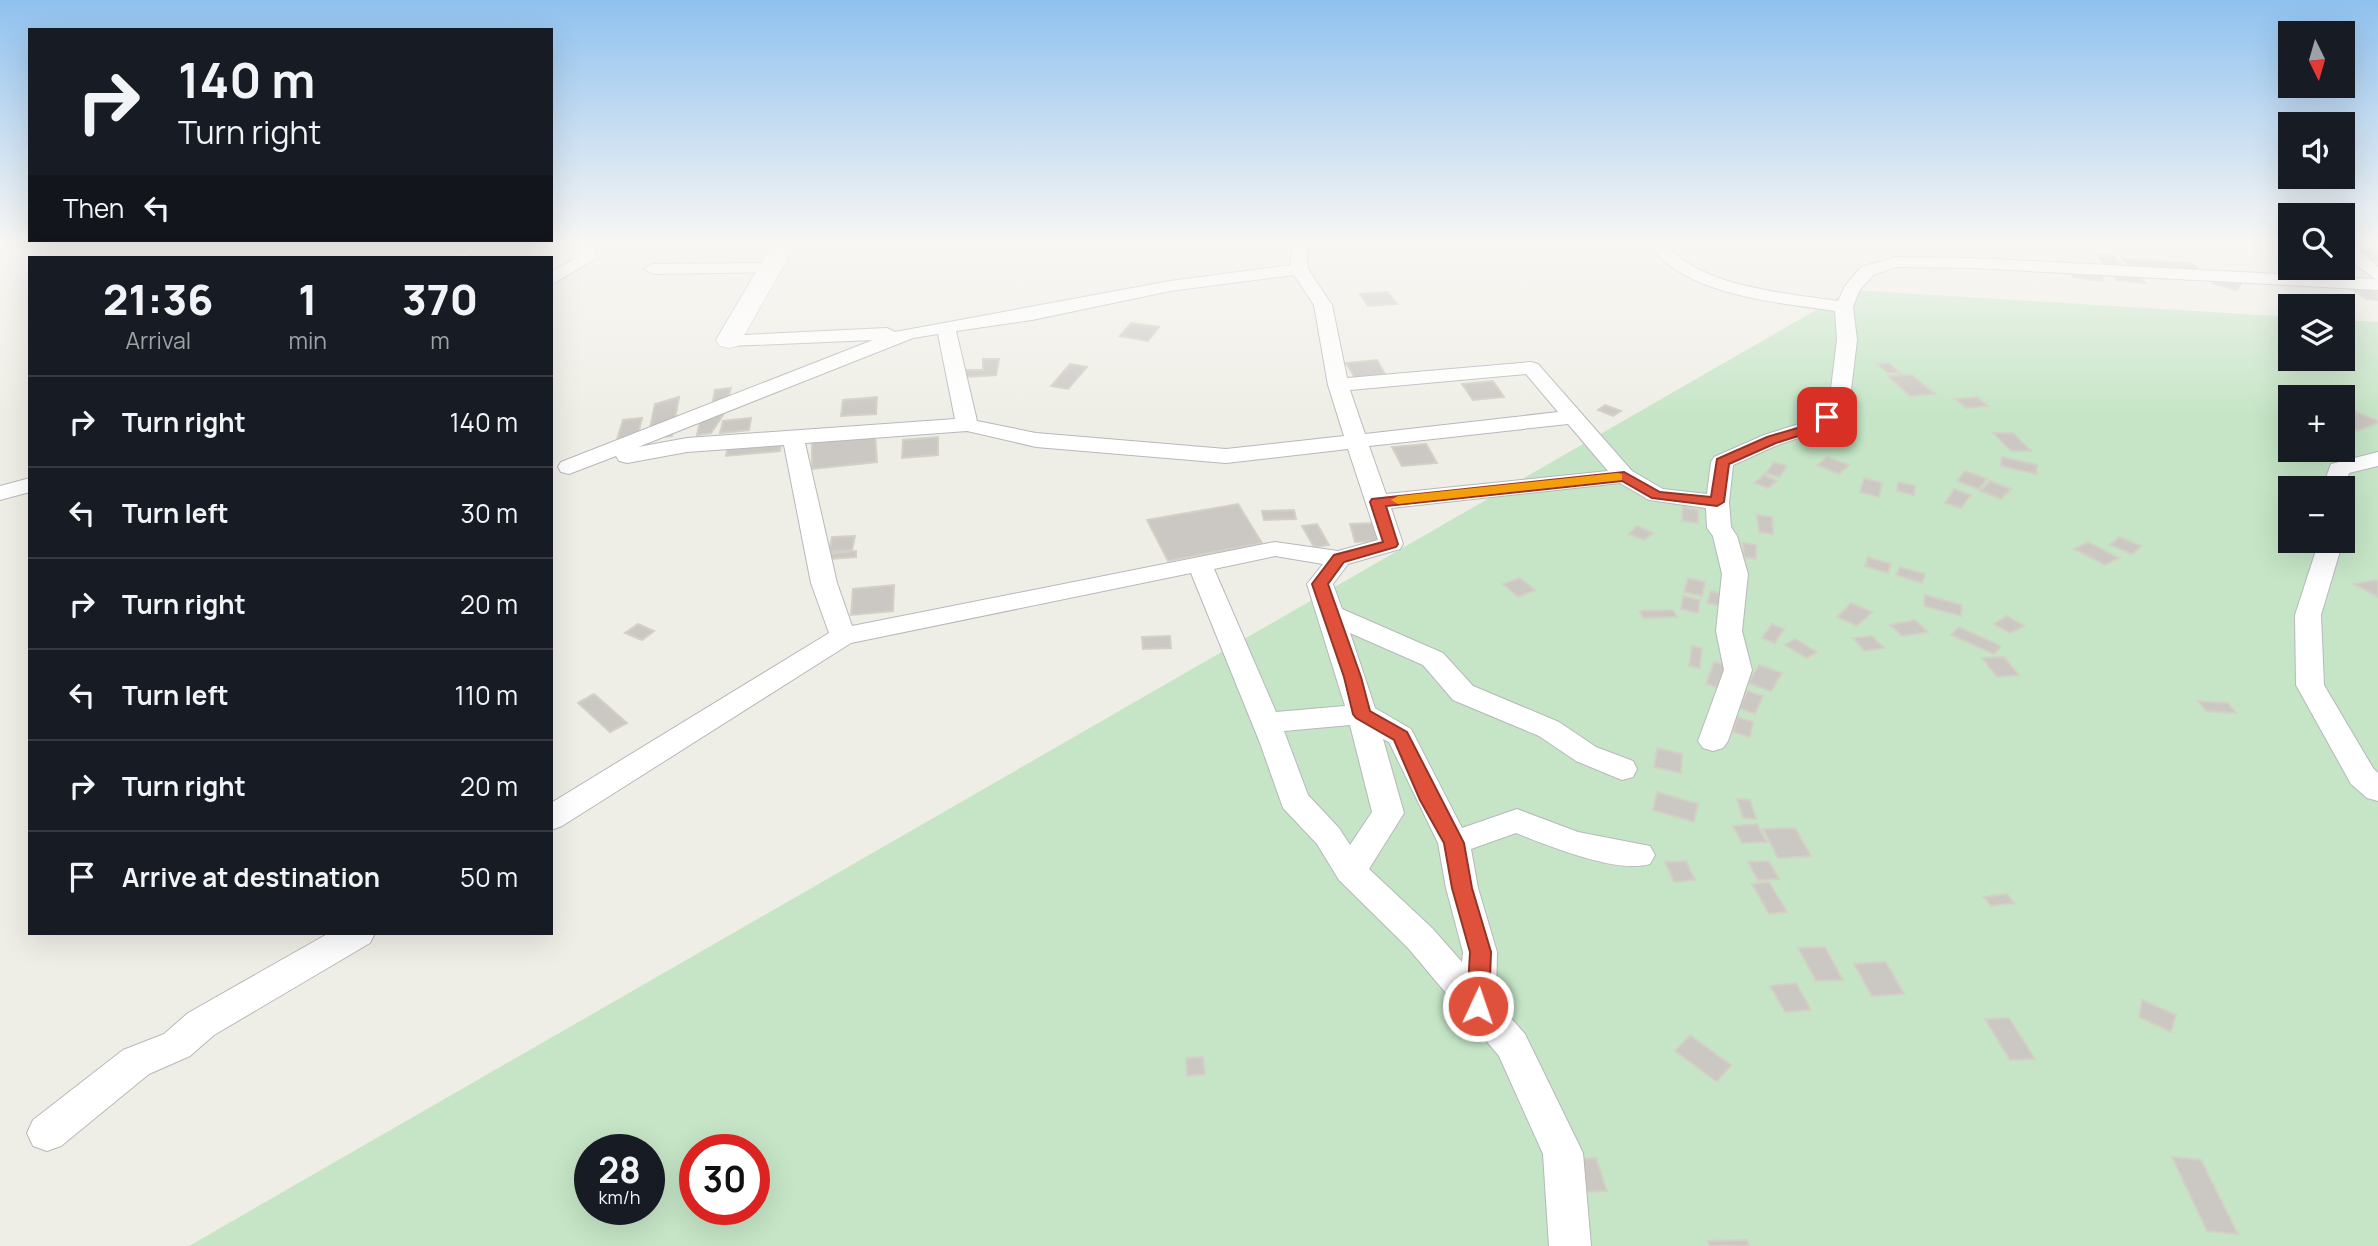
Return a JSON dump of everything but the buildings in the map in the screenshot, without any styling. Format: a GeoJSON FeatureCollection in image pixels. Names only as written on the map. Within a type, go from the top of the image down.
{"type":"FeatureCollection","features":[{"type":"Feature","properties":{"kind":"street"},"geometry":{"type":"LineString","coordinates":[[729,340],[752,301]]}},
{"type":"Feature","properties":{"kind":"street"},"geometry":{"type":"LineString","coordinates":[[729,340],[909,333],[1095,301]]}},
{"type":"Feature","properties":{"kind":"street"},"geometry":{"type":"LineString","coordinates":[[553,817],[843,636],[1275,549],[1339,559],[1391,544],[1338,385],[1321,301]]}},
{"type":"Feature","properties":{"kind":"street"},"geometry":{"type":"LineString","coordinates":[[1808,301],[1844,307]]}},
{"type":"Feature","properties":{"kind":"street"},"geometry":{"type":"LineString","coordinates":[[1713,741],[1738,670],[1729,631],[1735,574],[1725,536],[1719,528],[1717,502],[1722,462],[1772,440],[1816,426],[1839,407],[1842,361],[1847,340],[1844,307],[1846,301]]}},
{"type":"Feature","properties":{"kind":"street"},"geometry":{"type":"LineString","coordinates":[[946,327],[967,425]]}},
{"type":"Feature","properties":{"kind":"street"},"geometry":{"type":"LineString","coordinates":[[560,469],[909,333]]}},
{"type":"Feature","properties":{"kind":"street"},"geometry":{"type":"LineString","coordinates":[[1338,385],[1531,368],[1624,476],[1657,495],[1717,502]]}},
{"type":"Feature","properties":{"kind":"street"},"geometry":{"type":"LineString","coordinates":[[560,469],[687,445],[967,425],[1036,440],[1226,456],[1574,417]]}},
{"type":"Feature","properties":{"kind":"street"},"geometry":{"type":"LineString","coordinates":[[793,438],[824,583],[843,636]]}},
{"type":"Feature","properties":{"kind":"street"},"geometry":{"type":"LineString","coordinates":[[2337,476],[2339,469],[2378,459]]}},
{"type":"Feature","properties":{"kind":"street"},"geometry":{"type":"LineString","coordinates":[[1377,502],[1624,476]]}},
{"type":"Feature","properties":{"kind":"street"},"geometry":{"type":"LineString","coordinates":[[0,493],[28,486]]}},
{"type":"Feature","properties":{"kind":"street"},"geometry":{"type":"LineString","coordinates":[[2327,553],[2308,615],[2310,685],[2362,776],[2378,790]]}},
{"type":"Feature","properties":{"kind":"street"},"geometry":{"type":"LineString","coordinates":[[1339,559],[1320,584],[1352,677],[1388,813],[1350,871]]}},
{"type":"Feature","properties":{"kind":"street"},"geometry":{"type":"LineString","coordinates":[[1200,565],[1266,723],[1294,800],[1328,836],[1350,871],[1420,938],[1512,1045],[1563,1153],[1570,1246]]}},
{"type":"Feature","properties":{"kind":"street"},"geometry":{"type":"LineString","coordinates":[[1330,614],[1433,659],[1463,694],[1549,729],[1586,754],[1622,769]]}},
{"type":"Feature","properties":{"kind":"street"},"geometry":{"type":"LineString","coordinates":[[1266,723],[1362,714],[1401,736],[1430,800],[1454,843],[1462,888],[1480,952],[1478,1006]]}},
{"type":"Feature","properties":{"kind":"street"},"geometry":{"type":"LineString","coordinates":[[1454,843],[1517,821],[1574,843],[1639,855]]}},
{"type":"Feature","properties":{"kind":"street"},"geometry":{"type":"LineString","coordinates":[[47,1133],[136,1062],[177,1045],[201,1024],[356,935]]}},
{"type":"Feature","properties":{"kind":"green space"},"geometry":{"type":"Polygon","coordinates":[[[1832,301],[2033,301],[2278,316],[2278,371],[2355,371],[2355,321],[2378,322],[2378,1246],[189,1246],[1832,301]]]}},
{"type":"Feature","properties":{"kind":"slow traffic"},"geometry":{"type":"LineString","coordinates":[[1398,500],[1617,477]]}},
{"type":"Feature","properties":{"kind":"route"},"geometry":{"type":"LineString","coordinates":[[1478,1006],[1480,952],[1462,888],[1454,843],[1430,800],[1401,736],[1362,714],[1320,584],[1339,559],[1391,544],[1377,502],[1624,476],[1657,495],[1717,502],[1722,462],[1772,440],[1816,426],[1827,417]]}}]}
